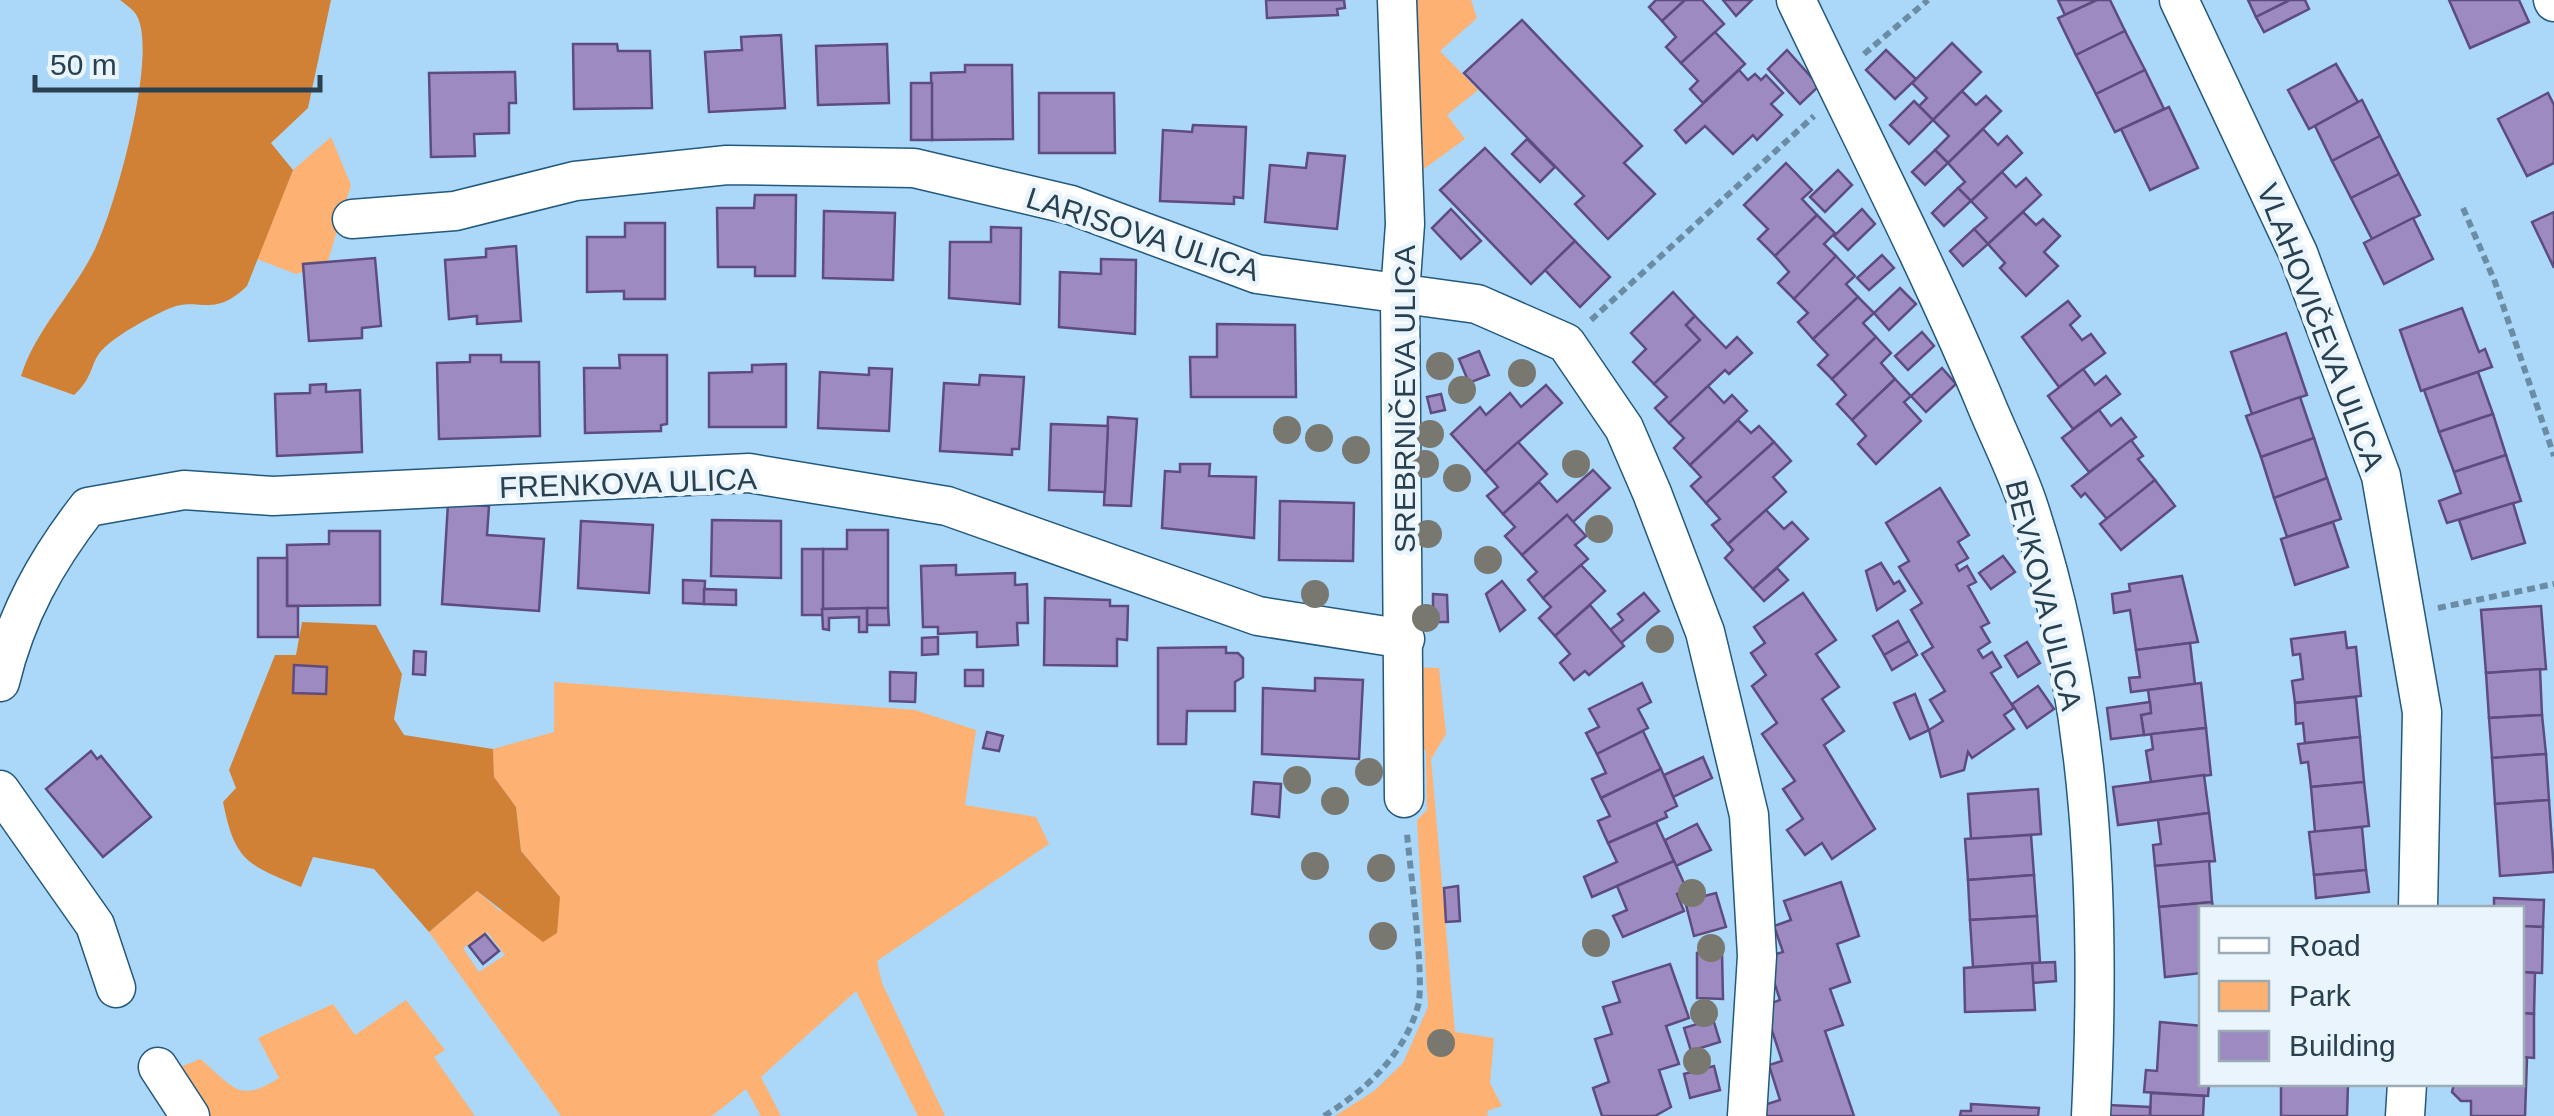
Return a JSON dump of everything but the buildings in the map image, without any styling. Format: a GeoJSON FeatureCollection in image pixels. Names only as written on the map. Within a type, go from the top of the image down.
{"type":"FeatureCollection","features":[{"type":"Feature","properties":{"kind":"street","name":"SREBRNIČEVA ULICA"},"geometry":{"type":"LineString","coordinates":[[1397,0],[1406,224],[1400,294],[1404,798]]}},
{"type":"Feature","properties":{"kind":"street","name":"BEVKOVA ULICA"},"geometry":{"type":"LineString","coordinates":[[1796,0],[1947,312],[2027,503],[2060,631],[2091,804],[2098,966],[2091,1116]]}},
{"type":"Feature","properties":{"kind":"street","name":"VLAHOVIČEVA ULICA"},"geometry":{"type":"LineString","coordinates":[[2179,0],[2298,253],[2374,457],[2422,712],[2418,906]]}},
{"type":"Feature","properties":{"kind":"street","name":"LARISOVA ULICA"},"geometry":{"type":"LineString","coordinates":[[352,219],[455,211],[575,181],[727,165],[914,168],[1071,205],[1257,274],[1477,304],[1566,343]]}},
{"type":"Feature","properties":{"kind":"street"},"geometry":{"type":"LineString","coordinates":[[1566,343],[1624,428],[1652,493],[1705,632],[1749,815],[1758,956],[1747,1116]]}},
{"type":"Feature","properties":{"kind":"street","name":"FRENKOVA ULICA"},"geometry":{"type":"LineString","coordinates":[[0,682],[10,643],[46,560],[88,507],[184,490],[292,495],[749,473],[947,506],[1258,616],[1405,639]]}},
{"type":"Feature","properties":{"kind":"street"},"geometry":{"type":"LineString","coordinates":[[0,790],[95,925],[116,988]]}},
{"type":"Feature","properties":{"kind":"street"},"geometry":{"type":"LineString","coordinates":[[158,1066],[190,1116]]}},
{"type":"Feature","properties":{"kind":"street"},"geometry":{"type":"LineString","coordinates":[[2405,1116],[2407,1086]]}},
{"type":"Feature","properties":{"kind":"path"},"geometry":{"type":"LineString","coordinates":[[1566,343],[1827,105],[1834,79],[1928,0]]}},
{"type":"Feature","properties":{"kind":"path"},"geometry":{"type":"LineString","coordinates":[[2463,208],[2495,282],[2554,456]]}},
{"type":"Feature","properties":{"kind":"path"},"geometry":{"type":"LineString","coordinates":[[2405,615],[2554,584]]}},
{"type":"Feature","properties":{"kind":"path"},"geometry":{"type":"LineString","coordinates":[[1324,1116],[1352,1099],[1395,1055],[1420,1003],[1404,798]]}},
{"type":"Feature","properties":{"kind":"green space"},"geometry":{"type":"Polygon","coordinates":[[[1417,0],[1471,0],[1477,18],[1440,51],[1478,90],[1447,115],[1465,139],[1417,174],[1417,0]]]}},
{"type":"Feature","properties":{"kind":"green space"},"geometry":{"type":"Polygon","coordinates":[[[331,137],[351,185],[327,264],[296,274],[257,259],[293,170],[331,137]]]}},
{"type":"Feature","properties":{"kind":"green space"},"geometry":{"type":"Polygon","coordinates":[[[1417,667],[1439,668],[1446,734],[1431,759],[1455,1032],[1494,1038],[1490,1083],[1502,1106],[1487,1111],[1488,1116],[1335,1116],[1374,1091],[1403,1063],[1428,1007],[1417,820],[1427,810],[1426,751],[1416,739],[1417,667]]]}},
{"type":"Feature","properties":{"kind":"green space"},"geometry":{"type":"Polygon","coordinates":[[[554,682],[915,710],[976,730],[965,805],[1036,817],[1049,844],[877,961],[882,983],[945,1116],[918,1116],[856,991],[761,1077],[781,1116],[761,1116],[746,1089],[712,1116],[561,1116],[429,932],[477,891],[500,911],[560,897],[521,851],[516,807],[494,777],[493,749],[554,732],[554,682]],[[487,932],[463,948],[479,972],[505,955],[487,932]]]}},
{"type":"Feature","properties":{"kind":"green space"},"geometry":{"type":"Polygon","coordinates":[[[406,1000],[445,1050],[434,1057],[475,1116],[207,1116],[173,1070],[200,1059],[237,1089],[254,1090],[279,1078],[258,1038],[333,1004],[355,1035],[406,1000]]]}},
{"type":"Feature","properties":{"kind":"shaded area"},"geometry":{"type":"Polygon","coordinates":[[[120,0],[331,0],[308,108],[271,143],[293,170],[247,286],[224,302],[179,305],[125,332],[102,350],[74,395],[21,376],[36,343],[95,249],[123,168],[138,96],[142,36],[137,16],[120,0]]]}},
{"type":"Feature","properties":{"kind":"shaded area"},"geometry":{"type":"Polygon","coordinates":[[[302,622],[376,625],[402,674],[394,719],[404,735],[493,749],[494,777],[516,807],[521,851],[560,897],[557,933],[543,942],[477,891],[429,932],[374,869],[313,857],[301,887],[246,858],[233,837],[223,802],[236,788],[229,770],[275,655],[296,655],[302,622]]]}}]}
